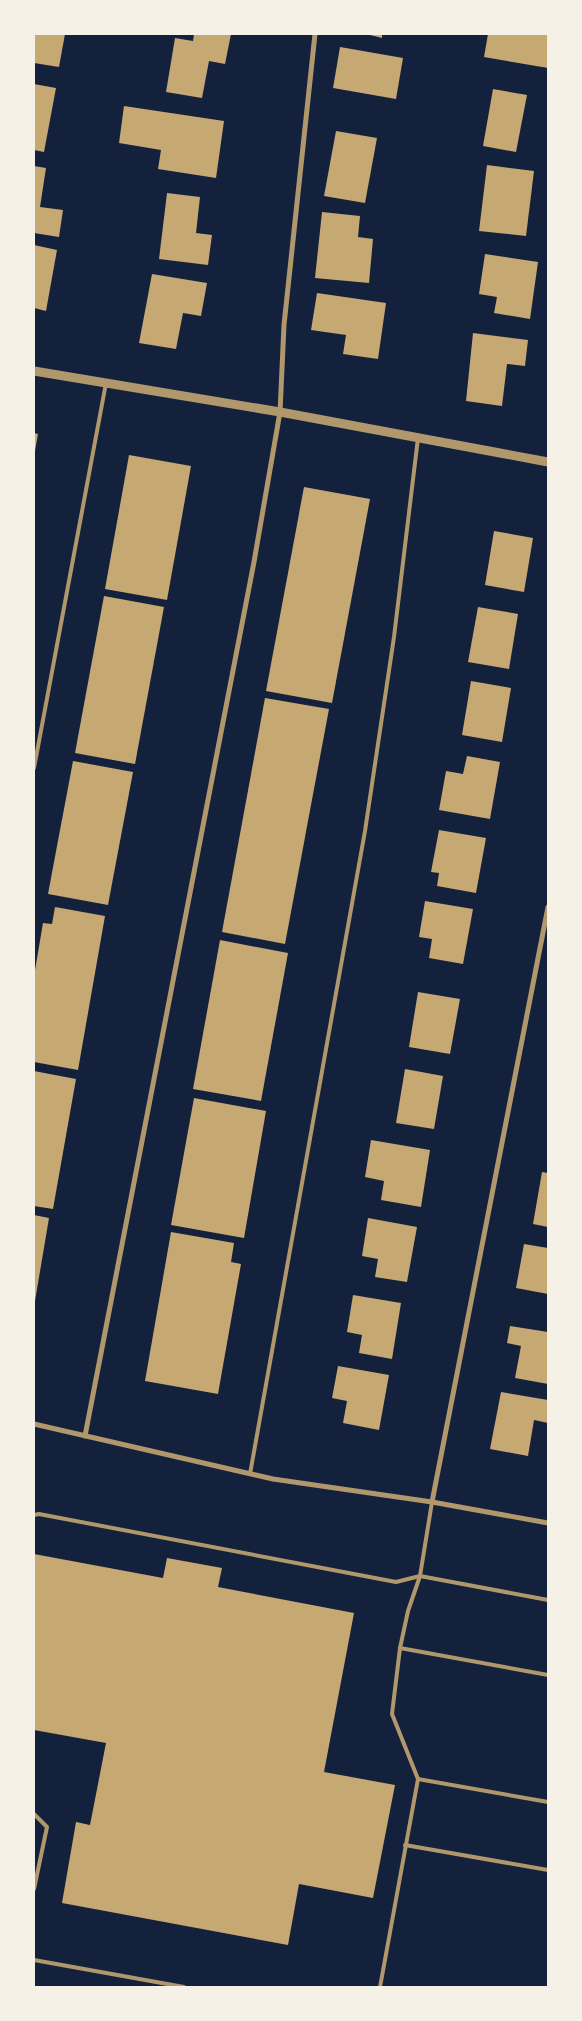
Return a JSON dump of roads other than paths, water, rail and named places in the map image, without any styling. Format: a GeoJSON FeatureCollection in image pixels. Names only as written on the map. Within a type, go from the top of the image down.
{"type":"FeatureCollection","features":[{"type":"Feature","properties":{"kind":"street"},"geometry":{"type":"LineString","coordinates":[[85,1436],[254,562],[280,412],[284,325],[315,34]]}},
{"type":"Feature","properties":{"kind":"street"},"geometry":{"type":"LineString","coordinates":[[34,371],[280,412],[548,462]]}},
{"type":"Feature","properties":{"kind":"street"},"geometry":{"type":"LineString","coordinates":[[432,1502],[548,907]]}},
{"type":"Feature","properties":{"kind":"street"},"geometry":{"type":"LineString","coordinates":[[34,1424],[273,1480],[432,1502],[548,1523]]}},
{"type":"Feature","properties":{"kind":"lane"},"geometry":{"type":"LineString","coordinates":[[34,768],[106,383]]}},
{"type":"Feature","properties":{"kind":"lane"},"geometry":{"type":"LineString","coordinates":[[250,1474],[365,831],[394,637],[418,438]]}},
{"type":"Feature","properties":{"kind":"lane"},"geometry":{"type":"LineString","coordinates":[[380,1987],[418,1779],[392,1714],[400,1648],[408,1611],[420,1576],[432,1502]]}},
{"type":"Feature","properties":{"kind":"lane"},"geometry":{"type":"LineString","coordinates":[[34,1515],[39,1514],[396,1582],[420,1576],[548,1600]]}},
{"type":"Feature","properties":{"kind":"lane"},"geometry":{"type":"LineString","coordinates":[[400,1648],[548,1675]]}},
{"type":"Feature","properties":{"kind":"lane"},"geometry":{"type":"LineString","coordinates":[[418,1779],[548,1802]]}},
{"type":"Feature","properties":{"kind":"lane"},"geometry":{"type":"LineString","coordinates":[[34,1814],[47,1827],[34,1889]]}},
{"type":"Feature","properties":{"kind":"lane"},"geometry":{"type":"LineString","coordinates":[[406,1845],[548,1870]]}},
{"type":"Feature","properties":{"kind":"lane"},"geometry":{"type":"LineString","coordinates":[[34,1960],[184,1987]]}}]}
